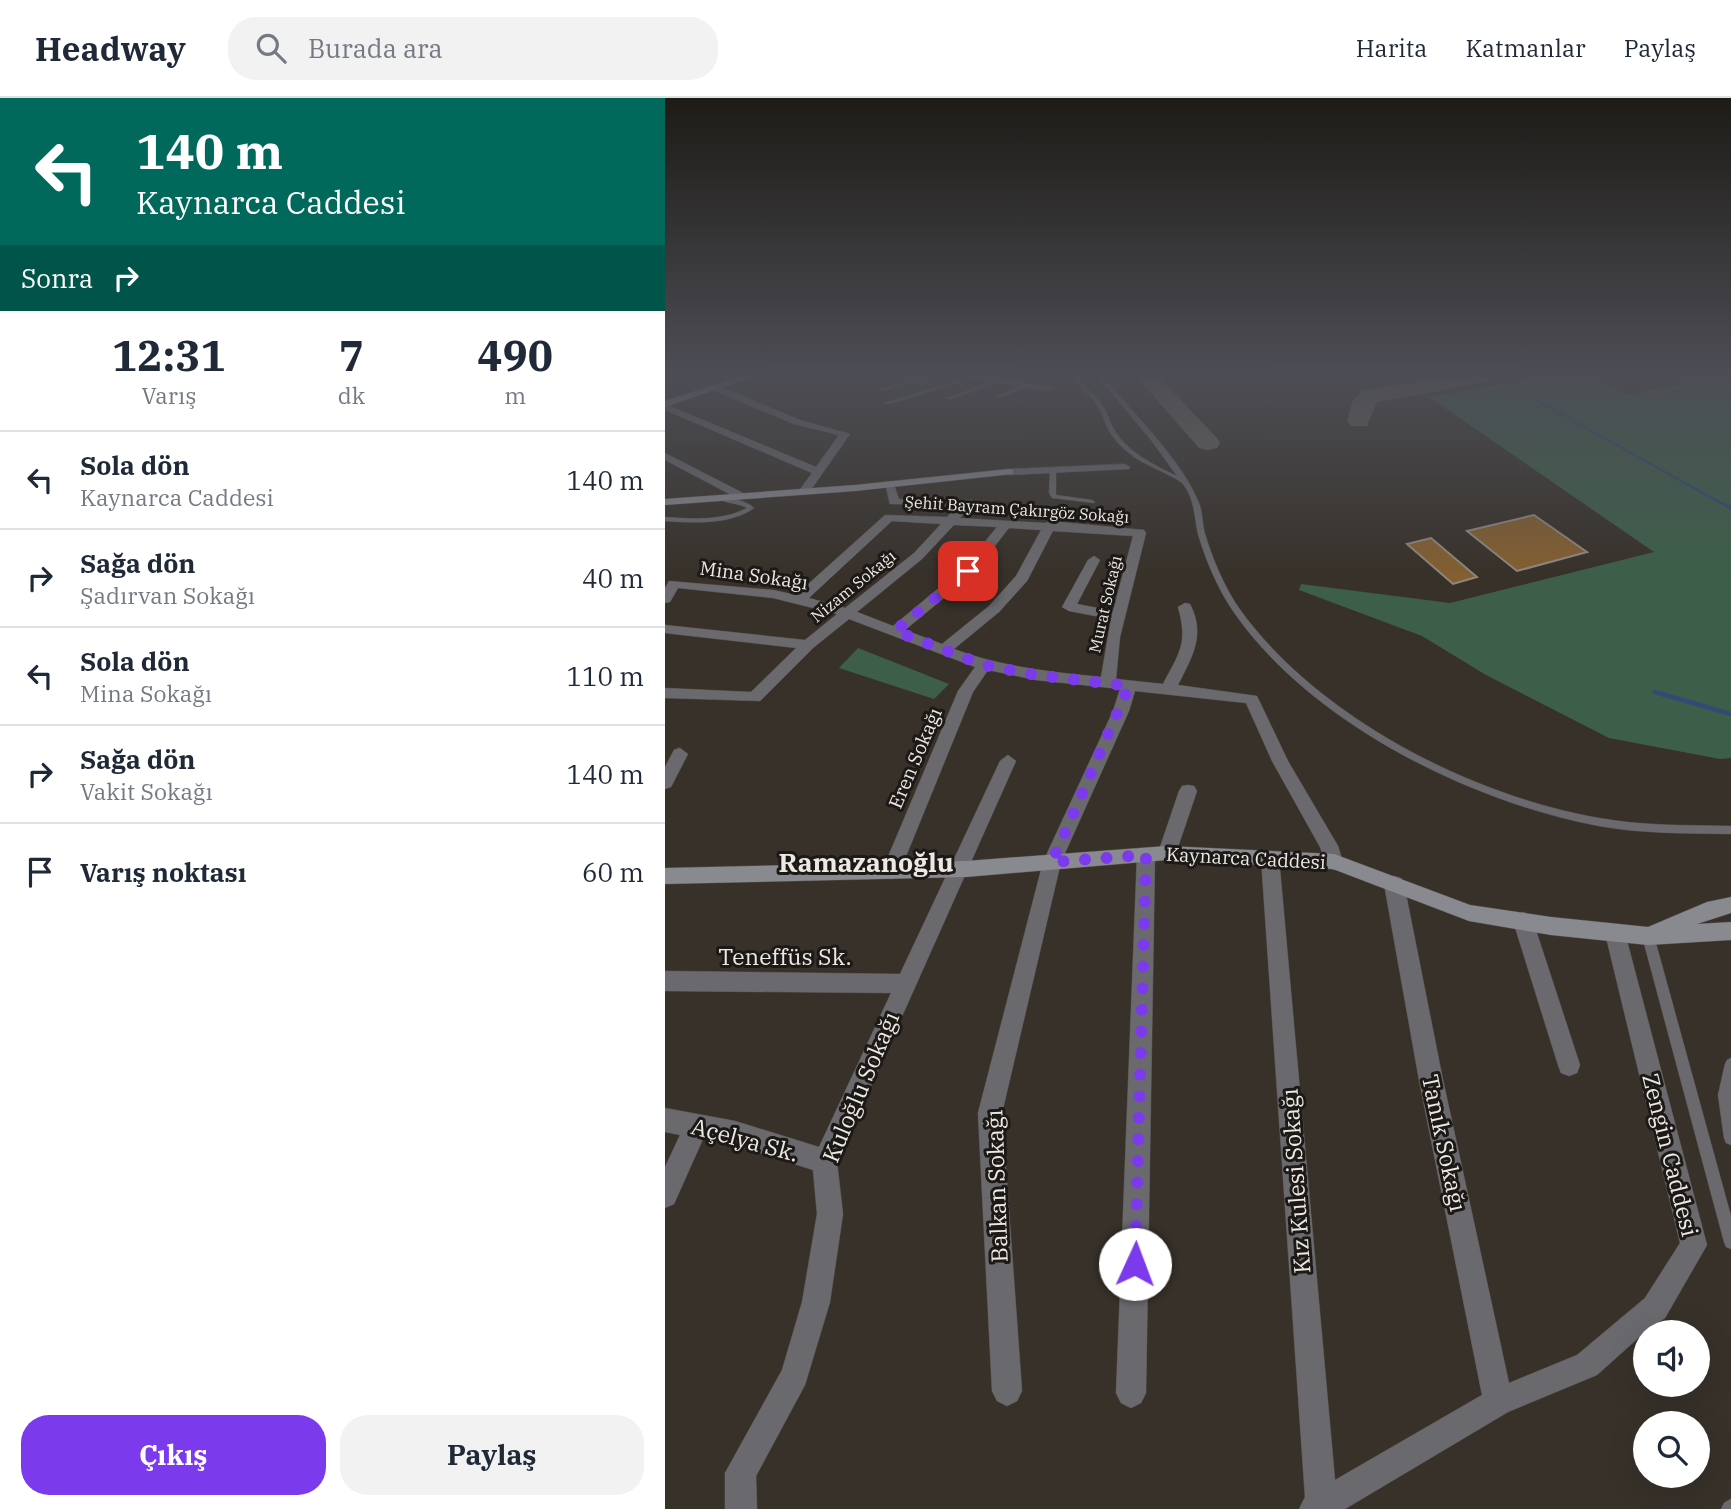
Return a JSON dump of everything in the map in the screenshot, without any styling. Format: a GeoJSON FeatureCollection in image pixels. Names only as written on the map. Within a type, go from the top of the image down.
{"type":"FeatureCollection","features":[{"type":"Feature","properties":{"kind":"main road"},"geometry":{"type":"LineString","coordinates":[[665,502],[804,492],[1009,472]]}},
{"type":"Feature","properties":{"kind":"main road","name":"Kaynarca Caddesi"},"geometry":{"type":"LineString","coordinates":[[665,876],[957,870],[1157,854],[1270,858],[1334,862],[1469,913],[1648,936],[1731,931]]}},
{"type":"Feature","properties":{"kind":"main road","name":"Kaynarca Caddesi"},"geometry":{"type":"LineString","coordinates":[[1648,936],[1714,908],[1731,905]]}},
{"type":"Feature","properties":{"kind":"street"},"geometry":{"type":"LineString","coordinates":[[750,443],[818,472]]}},
{"type":"Feature","properties":{"kind":"street"},"geometry":{"type":"LineString","coordinates":[[804,492],[839,443]]}},
{"type":"Feature","properties":{"kind":"street"},"geometry":{"type":"LineString","coordinates":[[665,456],[739,495]]}},
{"type":"Feature","properties":{"kind":"street"},"geometry":{"type":"LineString","coordinates":[[1009,472],[1125,467]]}},
{"type":"Feature","properties":{"kind":"street","name":"Nizam Sokağı"},"geometry":{"type":"LineString","coordinates":[[665,693],[755,697],[808,645],[918,556],[968,502],[894,502],[889,484]]}},
{"type":"Feature","properties":{"kind":"street","name":"Şehit Bayram Çakırgöz Sokağı"},"geometry":{"type":"LineString","coordinates":[[799,600],[889,517],[1050,525],[1140,533]]}},
{"type":"Feature","properties":{"kind":"street"},"geometry":{"type":"LineString","coordinates":[[895,631],[968,571],[1007,523]]}},
{"type":"Feature","properties":{"kind":"street"},"geometry":{"type":"LineString","coordinates":[[944,650],[994,609],[1022,578],[1050,525]]}},
{"type":"Feature","properties":{"kind":"street","name":"Murat Sokağı"},"geometry":{"type":"LineString","coordinates":[[1108,684],[1118,616],[1140,533]]}},
{"type":"Feature","properties":{"kind":"street"},"geometry":{"type":"LineString","coordinates":[[1094,559],[1069,607],[1118,616]]}},
{"type":"Feature","properties":{"kind":"street","name":"Mina Sokağı"},"geometry":{"type":"LineString","coordinates":[[665,599],[674,584],[773,594],[846,613],[984,665],[1108,684],[1252,701],[1280,761],[1329,846],[1334,862]]}},
{"type":"Feature","properties":{"kind":"street"},"geometry":{"type":"LineString","coordinates":[[1168,691],[1184,658],[1192,632],[1185,607]]}},
{"type":"Feature","properties":{"kind":"street"},"geometry":{"type":"LineString","coordinates":[[665,629],[808,645]]}},
{"type":"Feature","properties":{"kind":"street","name":"Eren Sokağı"},"geometry":{"type":"LineString","coordinates":[[891,871],[966,691],[984,665]]}},
{"type":"Feature","properties":{"kind":"street","name":"Balkan Sokağı"},"geometry":{"type":"LineString","coordinates":[[1007,1391],[991,1113],[1052,862],[1129,686]]}},
{"type":"Feature","properties":{"kind":"street"},"geometry":{"type":"LineString","coordinates":[[665,782],[680,754]]}},
{"type":"Feature","properties":{"kind":"street","name":"Kuloğlu Sokağı"},"geometry":{"type":"LineString","coordinates":[[741,1509],[740,1473],[770,1424],[795,1375],[815,1302],[830,1214],[825,1161],[1008,761]]}},
{"type":"Feature","properties":{"kind":"street"},"geometry":{"type":"LineString","coordinates":[[1131,1393],[1157,854],[1188,791]]}},
{"type":"Feature","properties":{"kind":"street","name":"Kız Kulesi Sokağı"},"geometry":{"type":"LineString","coordinates":[[1270,858],[1318,1506]]}},
{"type":"Feature","properties":{"kind":"street","name":"Tanık Sokağı"},"geometry":{"type":"LineString","coordinates":[[1394,884],[1431,1080],[1498,1402]]}},
{"type":"Feature","properties":{"kind":"street"},"geometry":{"type":"LineString","coordinates":[[1523,921],[1569,1065]]}},
{"type":"Feature","properties":{"kind":"street","name":"Zengin Caddesi"},"geometry":{"type":"LineString","coordinates":[[1318,1506],[1498,1402],[1587,1365],[1655,1308],[1693,1245],[1615,933]]}},
{"type":"Feature","properties":{"kind":"street","name":"Teneffüs Sk."},"geometry":{"type":"LineString","coordinates":[[665,981],[905,984]]}},
{"type":"Feature","properties":{"kind":"street","name":"Açelya Sk."},"geometry":{"type":"LineString","coordinates":[[665,1120],[735,1133],[825,1161]]}},
{"type":"Feature","properties":{"kind":"street"},"geometry":{"type":"LineString","coordinates":[[665,1195],[697,1126]]}},
{"type":"Feature","properties":{"kind":"lane"},"geometry":{"type":"LineString","coordinates":[[1121,443],[1143,461],[1182,480]]}},
{"type":"Feature","properties":{"kind":"lane"},"geometry":{"type":"LineString","coordinates":[[1152,443],[1182,480],[1196,503],[1202,533],[1218,577],[1238,613],[1276,658],[1342,712],[1449,773],[1537,807],[1621,825],[1731,830]]}},
{"type":"Feature","properties":{"kind":"lane"},"geometry":{"type":"LineString","coordinates":[[1053,470],[1054,497],[1092,502]]}},
{"type":"Feature","properties":{"kind":"lane"},"geometry":{"type":"LineString","coordinates":[[665,519],[711,518],[751,508],[747,504],[720,497]]}},
{"type":"Feature","properties":{"kind":"lane"},"geometry":{"type":"LineString","coordinates":[[1648,936],[1731,1243]]}},
{"type":"Feature","properties":{"kind":"lane"},"geometry":{"type":"LineString","coordinates":[[1731,1064],[1724,1096],[1731,1138]]}},
{"type":"Feature","properties":{"kind":"green space"},"geometry":{"type":"Polygon","coordinates":[[[1496,443],[1731,443],[1731,758],[1720,759],[1609,738],[1486,675],[1422,636],[1299,590],[1301,584],[1450,603],[1654,552],[1496,443]]]}},
{"type":"Feature","properties":{"kind":"green space"},"geometry":{"type":"Polygon","coordinates":[[[858,648],[949,684],[934,699],[839,668],[858,648]]]}},
{"type":"Feature","properties":{"kind":"building"},"geometry":{"type":"Polygon","coordinates":[[[1534,515],[1587,552],[1517,571],[1467,531],[1534,515]]]}},
{"type":"Feature","properties":{"kind":"building"},"geometry":{"type":"Polygon","coordinates":[[[1431,538],[1477,577],[1453,584],[1407,544],[1431,538]]]}},
{"type":"Feature","properties":{"kind":"waterway"},"geometry":{"type":"LineString","coordinates":[[1613,443],[1728,507]]}},
{"type":"Feature","properties":{"kind":"waterway"},"geometry":{"type":"LineString","coordinates":[[1725,505],[1731,508]]}},
{"type":"Feature","properties":{"kind":"waterway"},"geometry":{"type":"LineString","coordinates":[[1655,692],[1731,714]]}},
{"type":"Feature","properties":{"kind":"district","name":"Ramazanoğlu"},"geometry":{"type":"Point","coordinates":[866,863]}},
{"type":"Feature","properties":{"kind":"route"},"geometry":{"type":"LineString","coordinates":[[968,571],[895,631],[984,665],[1036,675],[1129,686],[1121,711],[1052,862],[1146,855],[1135,1264]]}}]}
